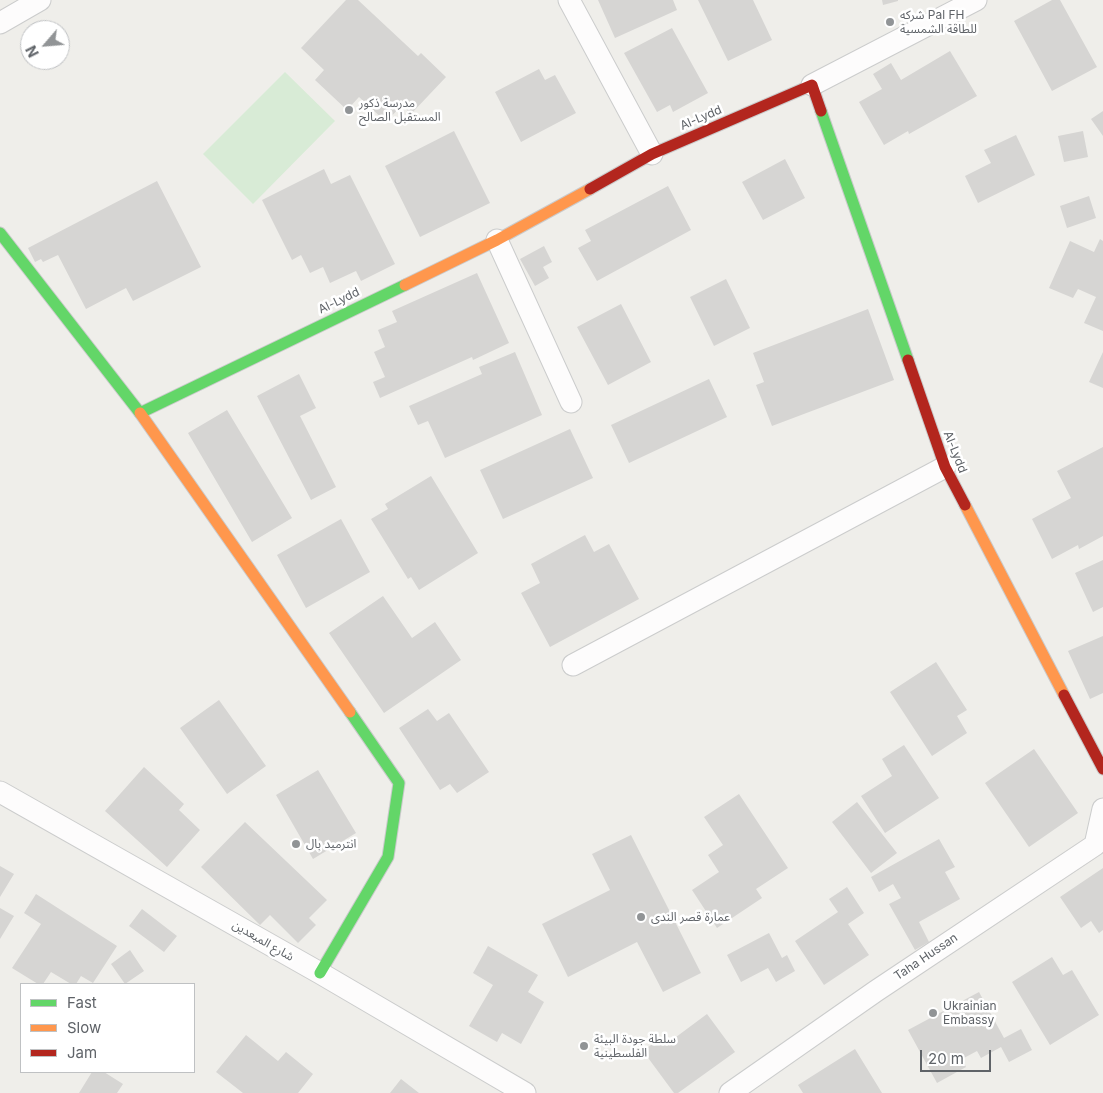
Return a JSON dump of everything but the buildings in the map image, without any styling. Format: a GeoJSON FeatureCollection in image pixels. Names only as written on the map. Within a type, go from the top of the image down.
{"type":"FeatureCollection","features":[{"type":"Feature","properties":{"kind":"street"},"geometry":{"type":"LineString","coordinates":[[0,23],[40,0]]}},
{"type":"Feature","properties":{"kind":"street"},"geometry":{"type":"LineString","coordinates":[[569,0],[652,154]]}},
{"type":"Feature","properties":{"kind":"street"},"geometry":{"type":"LineString","coordinates":[[812,85],[976,0]]}},
{"type":"Feature","properties":{"kind":"street","name":"Al-Lydd"},"geometry":{"type":"LineString","coordinates":[[140,413],[497,240],[652,154],[812,85],[944,467],[1103,769]]}},
{"type":"Feature","properties":{"kind":"street"},"geometry":{"type":"LineString","coordinates":[[0,233],[140,413],[399,783],[388,857],[320,973]]}},
{"type":"Feature","properties":{"kind":"street"},"geometry":{"type":"LineString","coordinates":[[497,240],[571,402]]}},
{"type":"Feature","properties":{"kind":"street"},"geometry":{"type":"LineString","coordinates":[[573,665],[944,467]]}},
{"type":"Feature","properties":{"kind":"street","name":"شارع المبعدين"},"geometry":{"type":"LineString","coordinates":[[0,792],[320,973],[525,1093]]}},
{"type":"Feature","properties":{"kind":"street","name":"Taha Hussan"},"geometry":{"type":"LineString","coordinates":[[730,1093],[876,990],[1095,845],[1103,810]]}},
{"type":"Feature","properties":{"kind":"green space"},"geometry":{"type":"Polygon","coordinates":[[[285,72],[335,121],[253,204],[203,154],[285,72]]]}},
{"type":"Feature","properties":{"kind":"traffic: fast"},"geometry":{"type":"LineString","coordinates":[[821,111],[908,360]]}},
{"type":"Feature","properties":{"kind":"traffic: fast"},"geometry":{"type":"LineString","coordinates":[[0,233],[140,413],[405,285]]}},
{"type":"Feature","properties":{"kind":"traffic: fast"},"geometry":{"type":"LineString","coordinates":[[320,973],[388,857],[399,783],[350,712]]}},
{"type":"Feature","properties":{"kind":"traffic: slow"},"geometry":{"type":"LineString","coordinates":[[405,285],[497,240],[590,189]]}},
{"type":"Feature","properties":{"kind":"traffic: slow"},"geometry":{"type":"LineString","coordinates":[[140,413],[350,712]]}},
{"type":"Feature","properties":{"kind":"traffic: slow"},"geometry":{"type":"LineString","coordinates":[[965,505],[1064,695]]}},
{"type":"Feature","properties":{"kind":"traffic: jam"},"geometry":{"type":"LineString","coordinates":[[590,189],[652,154],[812,85],[821,111]]}},
{"type":"Feature","properties":{"kind":"traffic: jam"},"geometry":{"type":"LineString","coordinates":[[908,360],[945,467],[965,505]]}},
{"type":"Feature","properties":{"kind":"traffic: jam"},"geometry":{"type":"LineString","coordinates":[[1064,695],[1103,769]]}},
{"type":"Feature","properties":{"kind":"place","name":"شركه Pal FH للطاقة الشمسية"},"geometry":{"type":"Point","coordinates":[890,22]}},
{"type":"Feature","properties":{"kind":"place","name":"مدرسة ذكور المستقبل الصالح"},"geometry":{"type":"Point","coordinates":[349,110]}},
{"type":"Feature","properties":{"kind":"place","name":"انترميد بال"},"geometry":{"type":"Point","coordinates":[296,844]}},
{"type":"Feature","properties":{"kind":"place","name":"عمارة قصر الندى"},"geometry":{"type":"Point","coordinates":[641,917]}},
{"type":"Feature","properties":{"kind":"place","name":"Ukrainian Embassy"},"geometry":{"type":"Point","coordinates":[933,1013]}},
{"type":"Feature","properties":{"kind":"place","name":"سلطة جودة البيئة الفلسطينية"},"geometry":{"type":"Point","coordinates":[584,1046]}}]}
